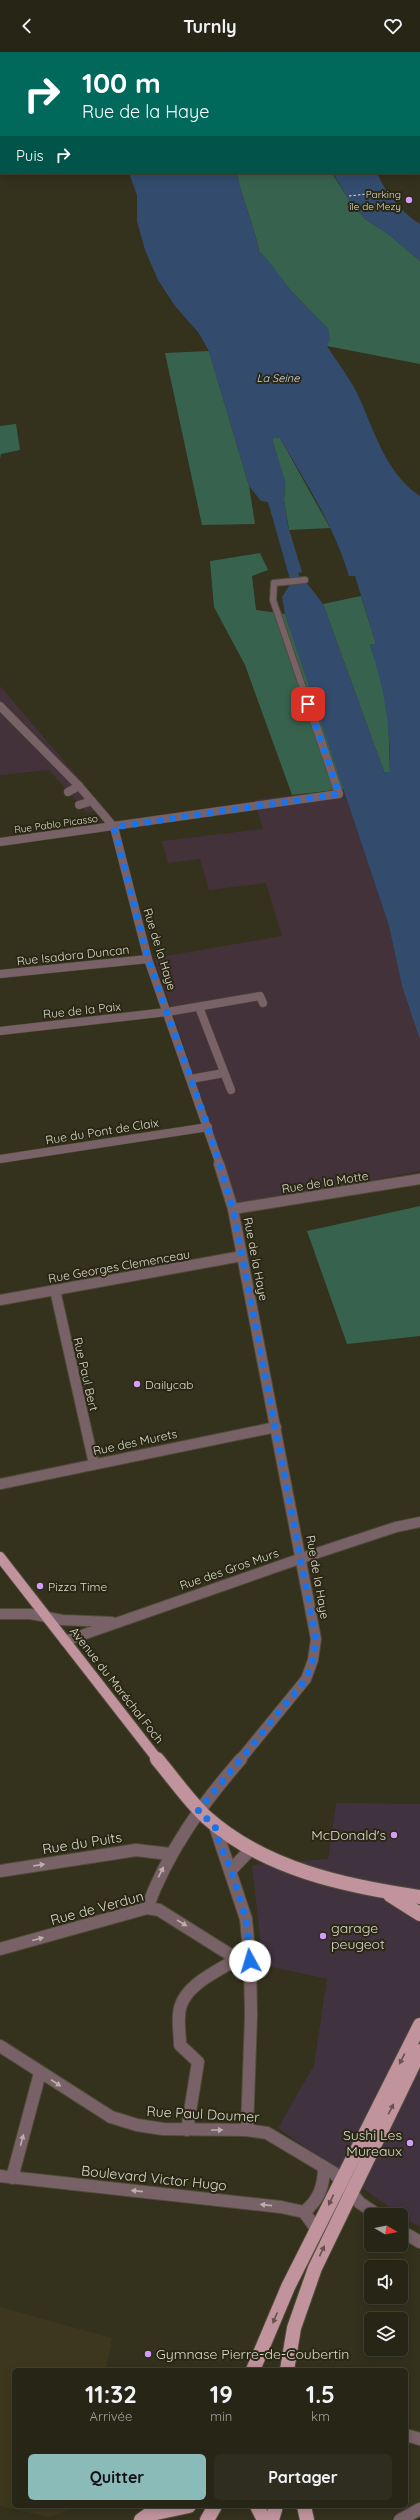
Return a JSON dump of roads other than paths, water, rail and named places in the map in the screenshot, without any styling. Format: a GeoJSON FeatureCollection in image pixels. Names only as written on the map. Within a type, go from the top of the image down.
{"type":"FeatureCollection","features":[{"type":"Feature","properties":{"kind":"main road","name":"Avenue du Maréchal Foch"},"geometry":{"type":"LineString","coordinates":[[0,1557],[198,1811],[215,1826],[252,1848],[321,1877],[386,1892],[420,1897]]}},
{"type":"Feature","properties":{"kind":"main road"},"geometry":{"type":"LineString","coordinates":[[386,1892],[420,1914]]}},
{"type":"Feature","properties":{"kind":"main road"},"geometry":{"type":"LineString","coordinates":[[254,2368],[288,2288],[340,2180],[420,2025]]}},
{"type":"Feature","properties":{"kind":"main road"},"geometry":{"type":"LineString","coordinates":[[287,2368],[292,2330],[306,2287],[350,2191],[420,2051]]}},
{"type":"Feature","properties":{"kind":"main road"},"geometry":{"type":"LineString","coordinates":[[150,2513],[178,2508]]}},
{"type":"Feature","properties":{"kind":"main road"},"geometry":{"type":"LineString","coordinates":[[265,2517],[274,2508]]}},
{"type":"Feature","properties":{"kind":"main road"},"geometry":{"type":"LineString","coordinates":[[304,2508],[307,2520]]}},
{"type":"Feature","properties":{"kind":"street","name":"Rue Pablo Picasso"},"geometry":{"type":"LineString","coordinates":[[0,842],[339,794],[273,600],[274,583],[305,580]]}},
{"type":"Feature","properties":{"kind":"street","name":"Rue de la Haye"},"geometry":{"type":"LineString","coordinates":[[0,706],[79,786],[114,827],[148,959],[208,1127],[233,1209],[302,1558],[316,1639],[313,1660],[306,1679],[185,1827],[152,1891],[147,1908]]}},
{"type":"Feature","properties":{"kind":"street"},"geometry":{"type":"LineString","coordinates":[[68,792],[79,786]]}},
{"type":"Feature","properties":{"kind":"street"},"geometry":{"type":"LineString","coordinates":[[79,805],[92,801]]}},
{"type":"Feature","properties":{"kind":"street","name":"Rue Isadora Duncan"},"geometry":{"type":"LineString","coordinates":[[0,974],[148,959]]}},
{"type":"Feature","properties":{"kind":"street","name":"Rue de la Paix"},"geometry":{"type":"LineString","coordinates":[[0,1031],[167,1012],[260,996],[263,1003]]}},
{"type":"Feature","properties":{"kind":"street"},"geometry":{"type":"LineString","coordinates":[[199,1007],[231,1090]]}},
{"type":"Feature","properties":{"kind":"street"},"geometry":{"type":"LineString","coordinates":[[191,1079],[224,1073]]}},
{"type":"Feature","properties":{"kind":"street","name":"Rue du Pont de Claix"},"geometry":{"type":"LineString","coordinates":[[0,1159],[208,1127]]}},
{"type":"Feature","properties":{"kind":"street","name":"Rue de la Motte"},"geometry":{"type":"LineString","coordinates":[[233,1209],[420,1179]]}},
{"type":"Feature","properties":{"kind":"street","name":"Rue Georges Clemenceau"},"geometry":{"type":"LineString","coordinates":[[0,1300],[242,1256]]}},
{"type":"Feature","properties":{"kind":"street","name":"Rue Paul Bert"},"geometry":{"type":"LineString","coordinates":[[55,1290],[94,1464]]}},
{"type":"Feature","properties":{"kind":"street","name":"Rue des Murets"},"geometry":{"type":"LineString","coordinates":[[0,1484],[276,1427]]}},
{"type":"Feature","properties":{"kind":"street","name":"Rue des Gros Murs"},"geometry":{"type":"LineString","coordinates":[[65,1641],[302,1558],[396,1527],[420,1522]]}},
{"type":"Feature","properties":{"kind":"street","name":"Rue des Gros Murs"},"geometry":{"type":"LineString","coordinates":[[0,1614],[31,1614],[47,1617],[116,1622]]}},
{"type":"Feature","properties":{"kind":"street"},"geometry":{"type":"LineString","coordinates":[[215,1826],[219,1842],[231,1870],[246,1919],[250,1961],[251,2015],[247,2130]]}},
{"type":"Feature","properties":{"kind":"street"},"geometry":{"type":"LineString","coordinates":[[231,1870],[242,1856],[252,1848]]}},
{"type":"Feature","properties":{"kind":"street","name":"Rue du Puits"},"geometry":{"type":"LineString","coordinates":[[0,1871],[136,1850],[170,1854]]}},
{"type":"Feature","properties":{"kind":"street","name":"Rue de Verdun"},"geometry":{"type":"LineString","coordinates":[[0,1949],[147,1908],[159,1910],[237,1960]]}},
{"type":"Feature","properties":{"kind":"street"},"geometry":{"type":"LineString","coordinates":[[188,2130],[198,2062],[180,2045],[180,2005],[189,1992],[202,1981],[237,1960],[250,1961]]}},
{"type":"Feature","properties":{"kind":"street","name":"Rue Paul Doumer"},"geometry":{"type":"LineString","coordinates":[[0,2046],[111,2117],[137,2125],[188,2130],[247,2130],[267,2133],[324,2167],[340,2180],[360,2203],[368,2208]]}},
{"type":"Feature","properties":{"kind":"street"},"geometry":{"type":"LineString","coordinates":[[6,2177],[40,2073]]}},
{"type":"Feature","properties":{"kind":"street"},"geometry":{"type":"LineString","coordinates":[[317,2230],[304,2212],[313,2206],[321,2195],[324,2167]]}},
{"type":"Feature","properties":{"kind":"street","name":"Boulevard Victor Hugo"},"geometry":{"type":"LineString","coordinates":[[6,2177],[282,2207],[304,2212]]}},
{"type":"Feature","properties":{"kind":"street"},"geometry":{"type":"LineString","coordinates":[[408,2234],[420,2242]]}},
{"type":"Feature","properties":{"kind":"street"},"geometry":{"type":"LineString","coordinates":[[408,2436],[420,2439]]}},
{"type":"Feature","properties":{"kind":"street"},"geometry":{"type":"LineString","coordinates":[[400,2520],[420,2510]]}},
{"type":"Feature","properties":{"kind":"water","name":"La Seine"},"geometry":{"type":"Polygon","coordinates":[[[129,174],[237,174],[259,251],[268,260],[292,292],[329,330],[330,340],[327,346],[347,375],[357,393],[389,463],[408,486],[420,496],[420,1040],[402,986],[389,926],[285,614],[282,597],[291,583],[268,502],[261,501],[249,486],[209,351],[198,332],[175,306],[158,280],[145,250],[137,221],[137,195],[129,174]],[[275,437],[272,439],[285,482],[284,500],[288,526],[302,572],[298,573],[301,582],[306,582],[323,604],[384,772],[390,772],[386,708],[370,645],[376,644],[355,576],[349,576],[336,540],[309,488],[280,438],[275,437]]]}},
{"type":"Feature","properties":{"kind":"water"},"geometry":{"type":"Polygon","coordinates":[[[334,174],[377,174],[395,202],[420,224],[420,261],[388,234],[365,219],[347,197],[334,174]]]}},
{"type":"Feature","properties":{"kind":"place","name":"Parking île de Mezy"},"geometry":{"type":"Point","coordinates":[409,200]}},
{"type":"Feature","properties":{"kind":"place","name":"Dailycab"},"geometry":{"type":"Point","coordinates":[137,1384]}},
{"type":"Feature","properties":{"kind":"place","name":"Pizza Time"},"geometry":{"type":"Point","coordinates":[40,1586]}},
{"type":"Feature","properties":{"kind":"place","name":"McDonald's"},"geometry":{"type":"Point","coordinates":[394,1835]}},
{"type":"Feature","properties":{"kind":"place","name":"garage peugeot"},"geometry":{"type":"Point","coordinates":[323,1936]}},
{"type":"Feature","properties":{"kind":"place","name":"Sushi Les Mureaux"},"geometry":{"type":"Point","coordinates":[410,2143]}},
{"type":"Feature","properties":{"kind":"place","name":"Gymnase Pierre-de-Coubertin"},"geometry":{"type":"Point","coordinates":[148,2354]}}]}
